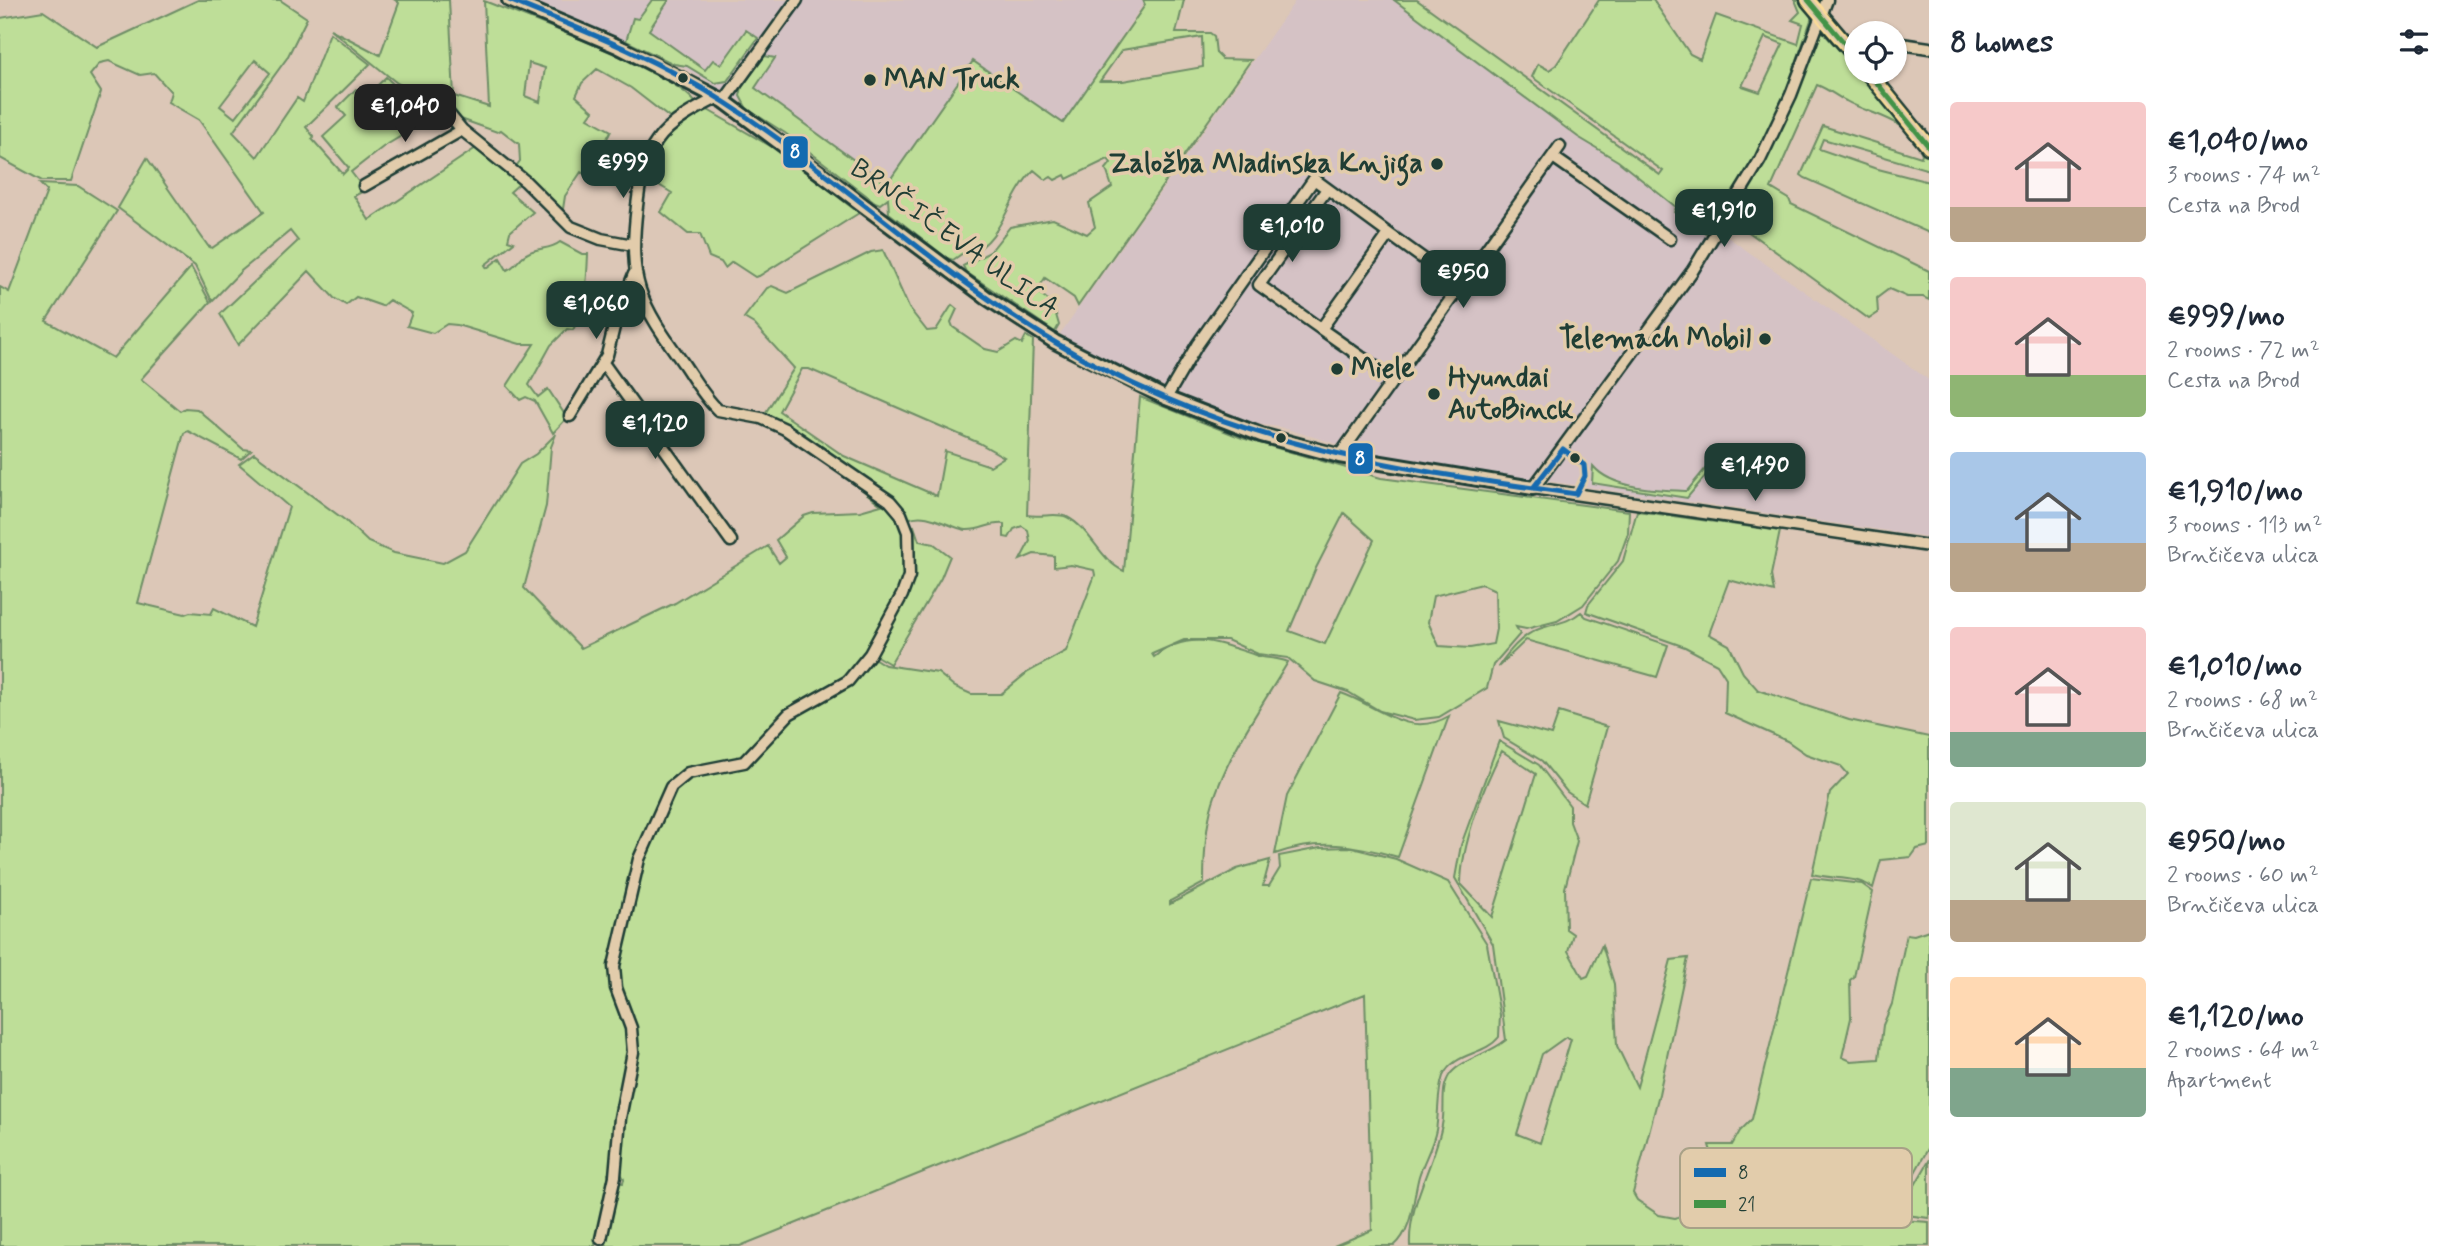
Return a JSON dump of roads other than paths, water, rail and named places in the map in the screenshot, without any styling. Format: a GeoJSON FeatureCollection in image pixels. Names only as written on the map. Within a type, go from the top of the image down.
{"type":"FeatureCollection","features":[{"type":"Feature","properties":{"kind":"main road"},"geometry":{"type":"LineString","coordinates":[[1808,0],[1823,6],[1844,38]]}},
{"type":"Feature","properties":{"kind":"main road"},"geometry":{"type":"LineString","coordinates":[[1878,84],[1929,147]]}},
{"type":"Feature","properties":{"kind":"street","name":"BRNČIČEVA ULICA"},"geometry":{"type":"LineString","coordinates":[[509,0],[617,46],[721,99],[987,298],[1055,342],[1166,398],[1261,435],[1339,456],[1533,488],[1929,546]]}},
{"type":"Feature","properties":{"kind":"street"},"geometry":{"type":"LineString","coordinates":[[601,1239],[615,1176],[620,1118],[633,1052],[631,1028],[616,988],[614,966],[639,859],[671,787],[688,773],[744,762],[789,714],[840,687],[856,674],[902,595],[910,566],[908,532],[901,514],[890,501],[785,429],[761,418],[718,410],[712,405],[646,308],[634,273],[633,245],[642,170],[648,154],[659,138],[701,106],[721,99],[797,0]]}},
{"type":"Feature","properties":{"kind":"street"},"geometry":{"type":"LineString","coordinates":[[1533,488],[1693,270],[1760,160],[1791,94],[1823,6]]}},
{"type":"Feature","properties":{"kind":"street"},"geometry":{"type":"LineString","coordinates":[[1907,45],[1929,48]]}},
{"type":"Feature","properties":{"kind":"street"},"geometry":{"type":"LineString","coordinates":[[444,108],[463,130],[511,169],[571,228],[601,239],[633,245]]}},
{"type":"Feature","properties":{"kind":"street"},"geometry":{"type":"LineString","coordinates":[[364,186],[463,130]]}},
{"type":"Feature","properties":{"kind":"street"},"geometry":{"type":"LineString","coordinates":[[1339,456],[1560,146]]}},
{"type":"Feature","properties":{"kind":"street"},"geometry":{"type":"LineString","coordinates":[[1553,158],[1670,239]]}},
{"type":"Feature","properties":{"kind":"street"},"geometry":{"type":"LineString","coordinates":[[1166,398],[1197,345],[1314,179],[1461,286]]}},
{"type":"Feature","properties":{"kind":"street"},"geometry":{"type":"LineString","coordinates":[[1326,189],[1259,285],[1394,380]]}},
{"type":"Feature","properties":{"kind":"street"},"geometry":{"type":"LineString","coordinates":[[1321,329],[1389,234]]}},
{"type":"Feature","properties":{"kind":"street"},"geometry":{"type":"LineString","coordinates":[[570,416],[603,363],[634,273]]}},
{"type":"Feature","properties":{"kind":"street"},"geometry":{"type":"LineString","coordinates":[[603,363],[732,541]]}},
{"type":"Feature","properties":{"kind":"place","name":"MAN Truck"},"geometry":{"type":"Point","coordinates":[870,80]}},
{"type":"Feature","properties":{"kind":"place","name":"Založba Mladinska Knjiga"},"geometry":{"type":"Point","coordinates":[1437,164]}},
{"type":"Feature","properties":{"kind":"place","name":"Telemach Mobil"},"geometry":{"type":"Point","coordinates":[1765,339]}},
{"type":"Feature","properties":{"kind":"place","name":"Miele"},"geometry":{"type":"Point","coordinates":[1337,369]}},
{"type":"Feature","properties":{"kind":"place","name":"Hyundai AutoBinck"},"geometry":{"type":"Point","coordinates":[1434,394]}}]}
